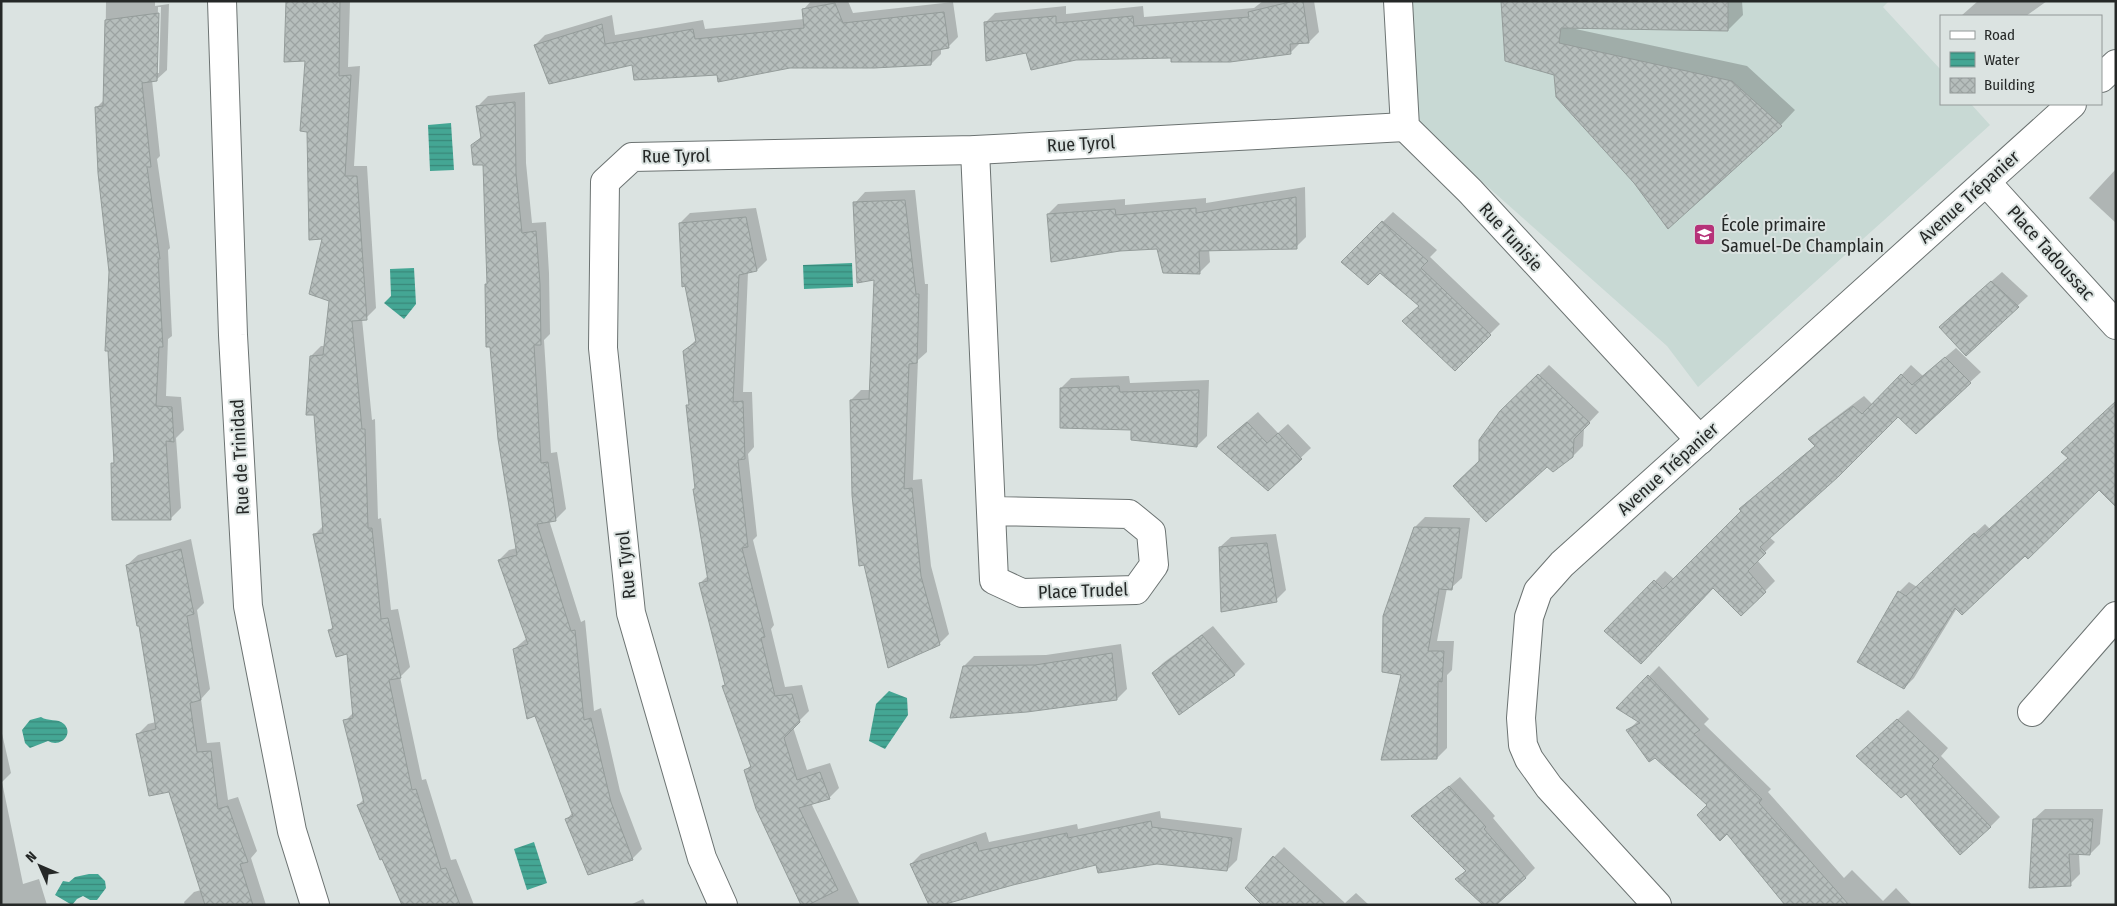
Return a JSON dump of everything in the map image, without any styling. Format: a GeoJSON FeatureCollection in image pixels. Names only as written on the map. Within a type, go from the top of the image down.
{"type":"FeatureCollection","features":[{"type":"Feature","properties":{"kind":"street","name":"Rue de Trinidad"},"geometry":{"type":"LineString","coordinates":[[222,1],[233,335],[248,606],[292,831],[315,905]]}},
{"type":"Feature","properties":{"kind":"street"},"geometry":{"type":"LineString","coordinates":[[1398,1],[1405,127]]}},
{"type":"Feature","properties":{"kind":"street"},"geometry":{"type":"LineString","coordinates":[[2102,77],[2116,64]]}},
{"type":"Feature","properties":{"kind":"street","name":"Avenue Trépanier"},"geometry":{"type":"LineString","coordinates":[[1657,905],[1549,787],[1529,759],[1523,745],[1521,718],[1529,617],[1538,591],[1547,579],[2071,105]]}},
{"type":"Feature","properties":{"kind":"street","name":"Rue Tyrol"},"geometry":{"type":"LineString","coordinates":[[723,905],[702,858],[631,613],[603,348],[605,182],[632,157],[975,150],[1405,127]]}},
{"type":"Feature","properties":{"kind":"street","name":"Rue Tunisie"},"geometry":{"type":"LineString","coordinates":[[1405,127],[1470,192],[1700,440]]}},
{"type":"Feature","properties":{"kind":"street","name":"Place Trudel"},"geometry":{"type":"LineString","coordinates":[[975,150],[994,580],[1022,593],[1136,590],[1154,565],[1151,532],[1129,514],[992,511]]}},
{"type":"Feature","properties":{"kind":"street","name":"Place Tadoussac"},"geometry":{"type":"LineString","coordinates":[[1986,182],[2116,325]]}},
{"type":"Feature","properties":{"kind":"street"},"geometry":{"type":"LineString","coordinates":[[2032,712],[2116,616]]}},
{"type":"Feature","properties":{"kind":"shaded area","name":"École primaire Samuel-De Champlain"},"geometry":{"type":"Polygon","coordinates":[[[1405,1],[1889,1],[1883,7],[1940,69],[1940,105],[1972,105],[1990,125],[1698,387],[1667,346],[1407,115],[1405,1]]]}},
{"type":"Feature","properties":{"kind":"water"},"geometry":{"type":"Polygon","coordinates":[[[451,123],[454,170],[430,171],[428,125],[451,123]]]}},
{"type":"Feature","properties":{"kind":"water"},"geometry":{"type":"Polygon","coordinates":[[[852,263],[853,287],[804,289],[803,265],[852,263]]]}},
{"type":"Feature","properties":{"kind":"water"},"geometry":{"type":"Polygon","coordinates":[[[414,268],[416,304],[404,319],[384,303],[391,296],[390,269],[414,268]]]}},
{"type":"Feature","properties":{"kind":"water"},"geometry":{"type":"Polygon","coordinates":[[[889,691],[907,698],[908,715],[885,749],[869,741],[876,704],[889,691]]]}},
{"type":"Feature","properties":{"kind":"water"},"geometry":{"type":"Polygon","coordinates":[[[41,717],[62,722],[67,728],[67,736],[57,743],[48,741],[30,748],[25,743],[22,730],[30,720],[41,717]]]}},
{"type":"Feature","properties":{"kind":"water"},"geometry":{"type":"Polygon","coordinates":[[[534,842],[547,883],[527,890],[514,849],[534,842]]]}},
{"type":"Feature","properties":{"kind":"water"},"geometry":{"type":"Polygon","coordinates":[[[98,874],[105,881],[106,888],[97,900],[90,900],[83,896],[72,905],[55,895],[63,881],[69,882],[75,877],[98,874]]]}},
{"type":"Feature","properties":{"kind":"building"},"geometry":{"type":"Polygon","coordinates":[[[286,1],[340,1],[339,76],[351,75],[345,176],[357,176],[367,320],[352,321],[362,429],[365,429],[368,528],[372,528],[381,619],[388,618],[401,678],[389,680],[412,790],[416,789],[441,869],[446,868],[460,905],[402,905],[382,859],[380,860],[357,805],[364,803],[343,720],[353,718],[347,654],[336,657],[328,630],[333,629],[313,534],[323,533],[314,415],[306,415],[310,356],[323,355],[329,301],[309,294],[322,239],[309,240],[307,132],[300,131],[305,61],[284,62],[286,1]]]}},
{"type":"Feature","properties":{"kind":"building"},"geometry":{"type":"Polygon","coordinates":[[[1294,1],[1303,1],[1309,43],[1290,44],[1291,54],[1230,62],[1171,62],[1171,58],[1076,60],[1031,70],[1026,53],[986,61],[984,22],[1056,16],[1056,23],[1133,16],[1134,26],[1249,17],[1248,12],[1294,1]]]}},
{"type":"Feature","properties":{"kind":"building"},"geometry":{"type":"Polygon","coordinates":[[[1501,1],[1728,1],[1728,31],[1561,28],[1559,43],[1732,81],[1782,126],[1668,229],[1634,183],[1556,97],[1554,75],[1505,61],[1501,1]]]}},
{"type":"Feature","properties":{"kind":"building"},"geometry":{"type":"Polygon","coordinates":[[[835,3],[843,23],[944,12],[949,48],[932,51],[931,65],[874,68],[790,68],[718,82],[717,75],[634,80],[632,65],[549,84],[534,45],[602,24],[605,44],[693,29],[695,39],[804,28],[802,9],[835,3]]]}},
{"type":"Feature","properties":{"kind":"building"},"geometry":{"type":"Polygon","coordinates":[[[159,13],[157,81],[142,83],[151,167],[147,167],[160,259],[158,259],[163,347],[159,347],[156,406],[172,407],[174,442],[166,441],[171,520],[112,520],[111,463],[114,463],[108,351],[105,351],[109,272],[98,173],[95,107],[103,106],[105,20],[159,13]]]}},
{"type":"Feature","properties":{"kind":"building"},"geometry":{"type":"Polygon","coordinates":[[[515,102],[516,174],[522,233],[536,231],[540,284],[541,345],[534,345],[541,463],[548,462],[556,521],[537,524],[571,631],[575,630],[584,720],[591,718],[611,802],[633,860],[588,875],[565,819],[573,816],[535,716],[527,719],[513,649],[528,644],[498,560],[517,555],[498,439],[490,347],[486,347],[485,284],[487,284],[483,165],[473,165],[471,145],[481,138],[476,106],[515,102]]]}},
{"type":"Feature","properties":{"kind":"building"},"geometry":{"type":"Polygon","coordinates":[[[1296,197],[1297,249],[1199,251],[1200,274],[1163,273],[1157,249],[1120,251],[1051,262],[1047,214],[1115,209],[1116,215],[1196,208],[1196,213],[1296,197]]]}},
{"type":"Feature","properties":{"kind":"building"},"geometry":{"type":"Polygon","coordinates":[[[905,200],[916,294],[919,294],[917,363],[909,364],[904,489],[912,488],[921,576],[940,645],[888,668],[864,565],[859,566],[852,495],[850,400],[869,399],[874,280],[857,283],[853,202],[905,200]]]}},
{"type":"Feature","properties":{"kind":"building"},"geometry":{"type":"Polygon","coordinates":[[[746,217],[757,271],[739,275],[733,402],[743,401],[745,459],[738,460],[748,547],[742,548],[765,637],[761,638],[775,696],[792,694],[800,722],[784,738],[797,780],[820,772],[830,799],[799,808],[838,890],[808,905],[801,905],[756,809],[744,770],[751,767],[722,686],[725,685],[699,583],[708,581],[693,489],[695,489],[686,405],[689,405],[683,351],[696,342],[685,286],[682,287],[679,223],[746,217]]]}},
{"type":"Feature","properties":{"kind":"building"},"geometry":{"type":"Polygon","coordinates":[[[1382,221],[1428,261],[1421,268],[1491,335],[1455,371],[1402,321],[1419,306],[1380,273],[1368,285],[1341,262],[1382,221]]]}},
{"type":"Feature","properties":{"kind":"building"},"geometry":{"type":"Polygon","coordinates":[[[1991,281],[2019,307],[1966,356],[1939,327],[1991,281]]]}},
{"type":"Feature","properties":{"kind":"building"},"geometry":{"type":"Polygon","coordinates":[[[1945,357],[1971,383],[1916,434],[1898,417],[1838,477],[1760,547],[1766,553],[1748,571],[1766,592],[1741,616],[1713,588],[1641,664],[1604,631],[1654,580],[1663,589],[1741,511],[1739,509],[1815,446],[1808,439],[1853,406],[1862,414],[1901,374],[1912,385],[1945,357]]]}},
{"type":"Feature","properties":{"kind":"building"},"geometry":{"type":"Polygon","coordinates":[[[1538,374],[1590,423],[1574,439],[1573,457],[1553,472],[1547,467],[1486,522],[1453,486],[1479,461],[1479,440],[1500,411],[1538,374]]]}},
{"type":"Feature","properties":{"kind":"building"},"geometry":{"type":"Polygon","coordinates":[[[1119,386],[1120,392],[1199,390],[1197,447],[1131,440],[1131,430],[1060,428],[1060,388],[1119,386]]]}},
{"type":"Feature","properties":{"kind":"building"},"geometry":{"type":"Polygon","coordinates":[[[2116,401],[2116,507],[2099,490],[2028,559],[2025,556],[1962,615],[1955,608],[1904,689],[1857,662],[1898,591],[1906,596],[1974,533],[1979,538],[2068,458],[2061,452],[2116,401]]]}},
{"type":"Feature","properties":{"kind":"building"},"geometry":{"type":"Polygon","coordinates":[[[1247,422],[1267,443],[1278,433],[1302,459],[1268,491],[1217,447],[1247,422]]]}},
{"type":"Feature","properties":{"kind":"building"},"geometry":{"type":"Polygon","coordinates":[[[1414,527],[1460,528],[1452,590],[1439,589],[1428,651],[1444,651],[1442,682],[1438,681],[1437,759],[1381,760],[1401,675],[1382,672],[1383,616],[1414,527]]]}},
{"type":"Feature","properties":{"kind":"building"},"geometry":{"type":"Polygon","coordinates":[[[1267,543],[1277,602],[1221,612],[1219,547],[1267,543]]]}},
{"type":"Feature","properties":{"kind":"building"},"geometry":{"type":"Polygon","coordinates":[[[181,549],[194,614],[187,616],[201,700],[190,703],[197,752],[211,751],[218,809],[228,806],[248,862],[240,864],[253,905],[205,905],[169,792],[149,796],[136,734],[156,729],[139,626],[137,626],[126,565],[181,549]]]}},
{"type":"Feature","properties":{"kind":"building"},"geometry":{"type":"Polygon","coordinates":[[[1202,635],[1235,675],[1179,715],[1152,673],[1202,635]]]}},
{"type":"Feature","properties":{"kind":"building"},"geometry":{"type":"Polygon","coordinates":[[[1112,653],[1117,700],[1027,712],[950,718],[963,666],[1035,665],[1112,653]]]}},
{"type":"Feature","properties":{"kind":"building"},"geometry":{"type":"Polygon","coordinates":[[[1648,675],[1700,730],[1694,734],[1762,799],[1759,803],[1849,905],[1785,905],[1727,834],[1720,841],[1697,815],[1707,805],[1655,758],[1649,762],[1626,730],[1640,723],[1616,708],[1648,675]]]}},
{"type":"Feature","properties":{"kind":"building"},"geometry":{"type":"Polygon","coordinates":[[[1897,719],[1939,759],[1932,766],[1991,827],[1960,855],[1906,794],[1901,798],[1856,756],[1897,719]]]}},
{"type":"Feature","properties":{"kind":"building"},"geometry":{"type":"Polygon","coordinates":[[[1449,786],[1486,827],[1484,829],[1526,878],[1496,905],[1483,905],[1455,879],[1466,871],[1411,816],[1449,786]]]}},
{"type":"Feature","properties":{"kind":"building"},"geometry":{"type":"Polygon","coordinates":[[[2033,819],[2093,819],[2090,855],[2069,854],[2071,886],[2029,888],[2033,819]]]}},
{"type":"Feature","properties":{"kind":"building"},"geometry":{"type":"Polygon","coordinates":[[[1151,821],[1152,827],[1232,838],[1227,871],[1157,864],[1098,873],[1096,865],[1013,885],[942,905],[929,905],[910,864],[976,842],[979,851],[1067,833],[1068,838],[1151,821]]]}},
{"type":"Feature","properties":{"kind":"building"},"geometry":{"type":"Polygon","coordinates":[[[1273,856],[1326,905],[1262,905],[1245,888],[1273,856]]]}},
{"type":"Feature","properties":{"kind":"place","name":"École primaire Samuel-De Champlain"},"geometry":{"type":"Point","coordinates":[1705,235]}}]}
